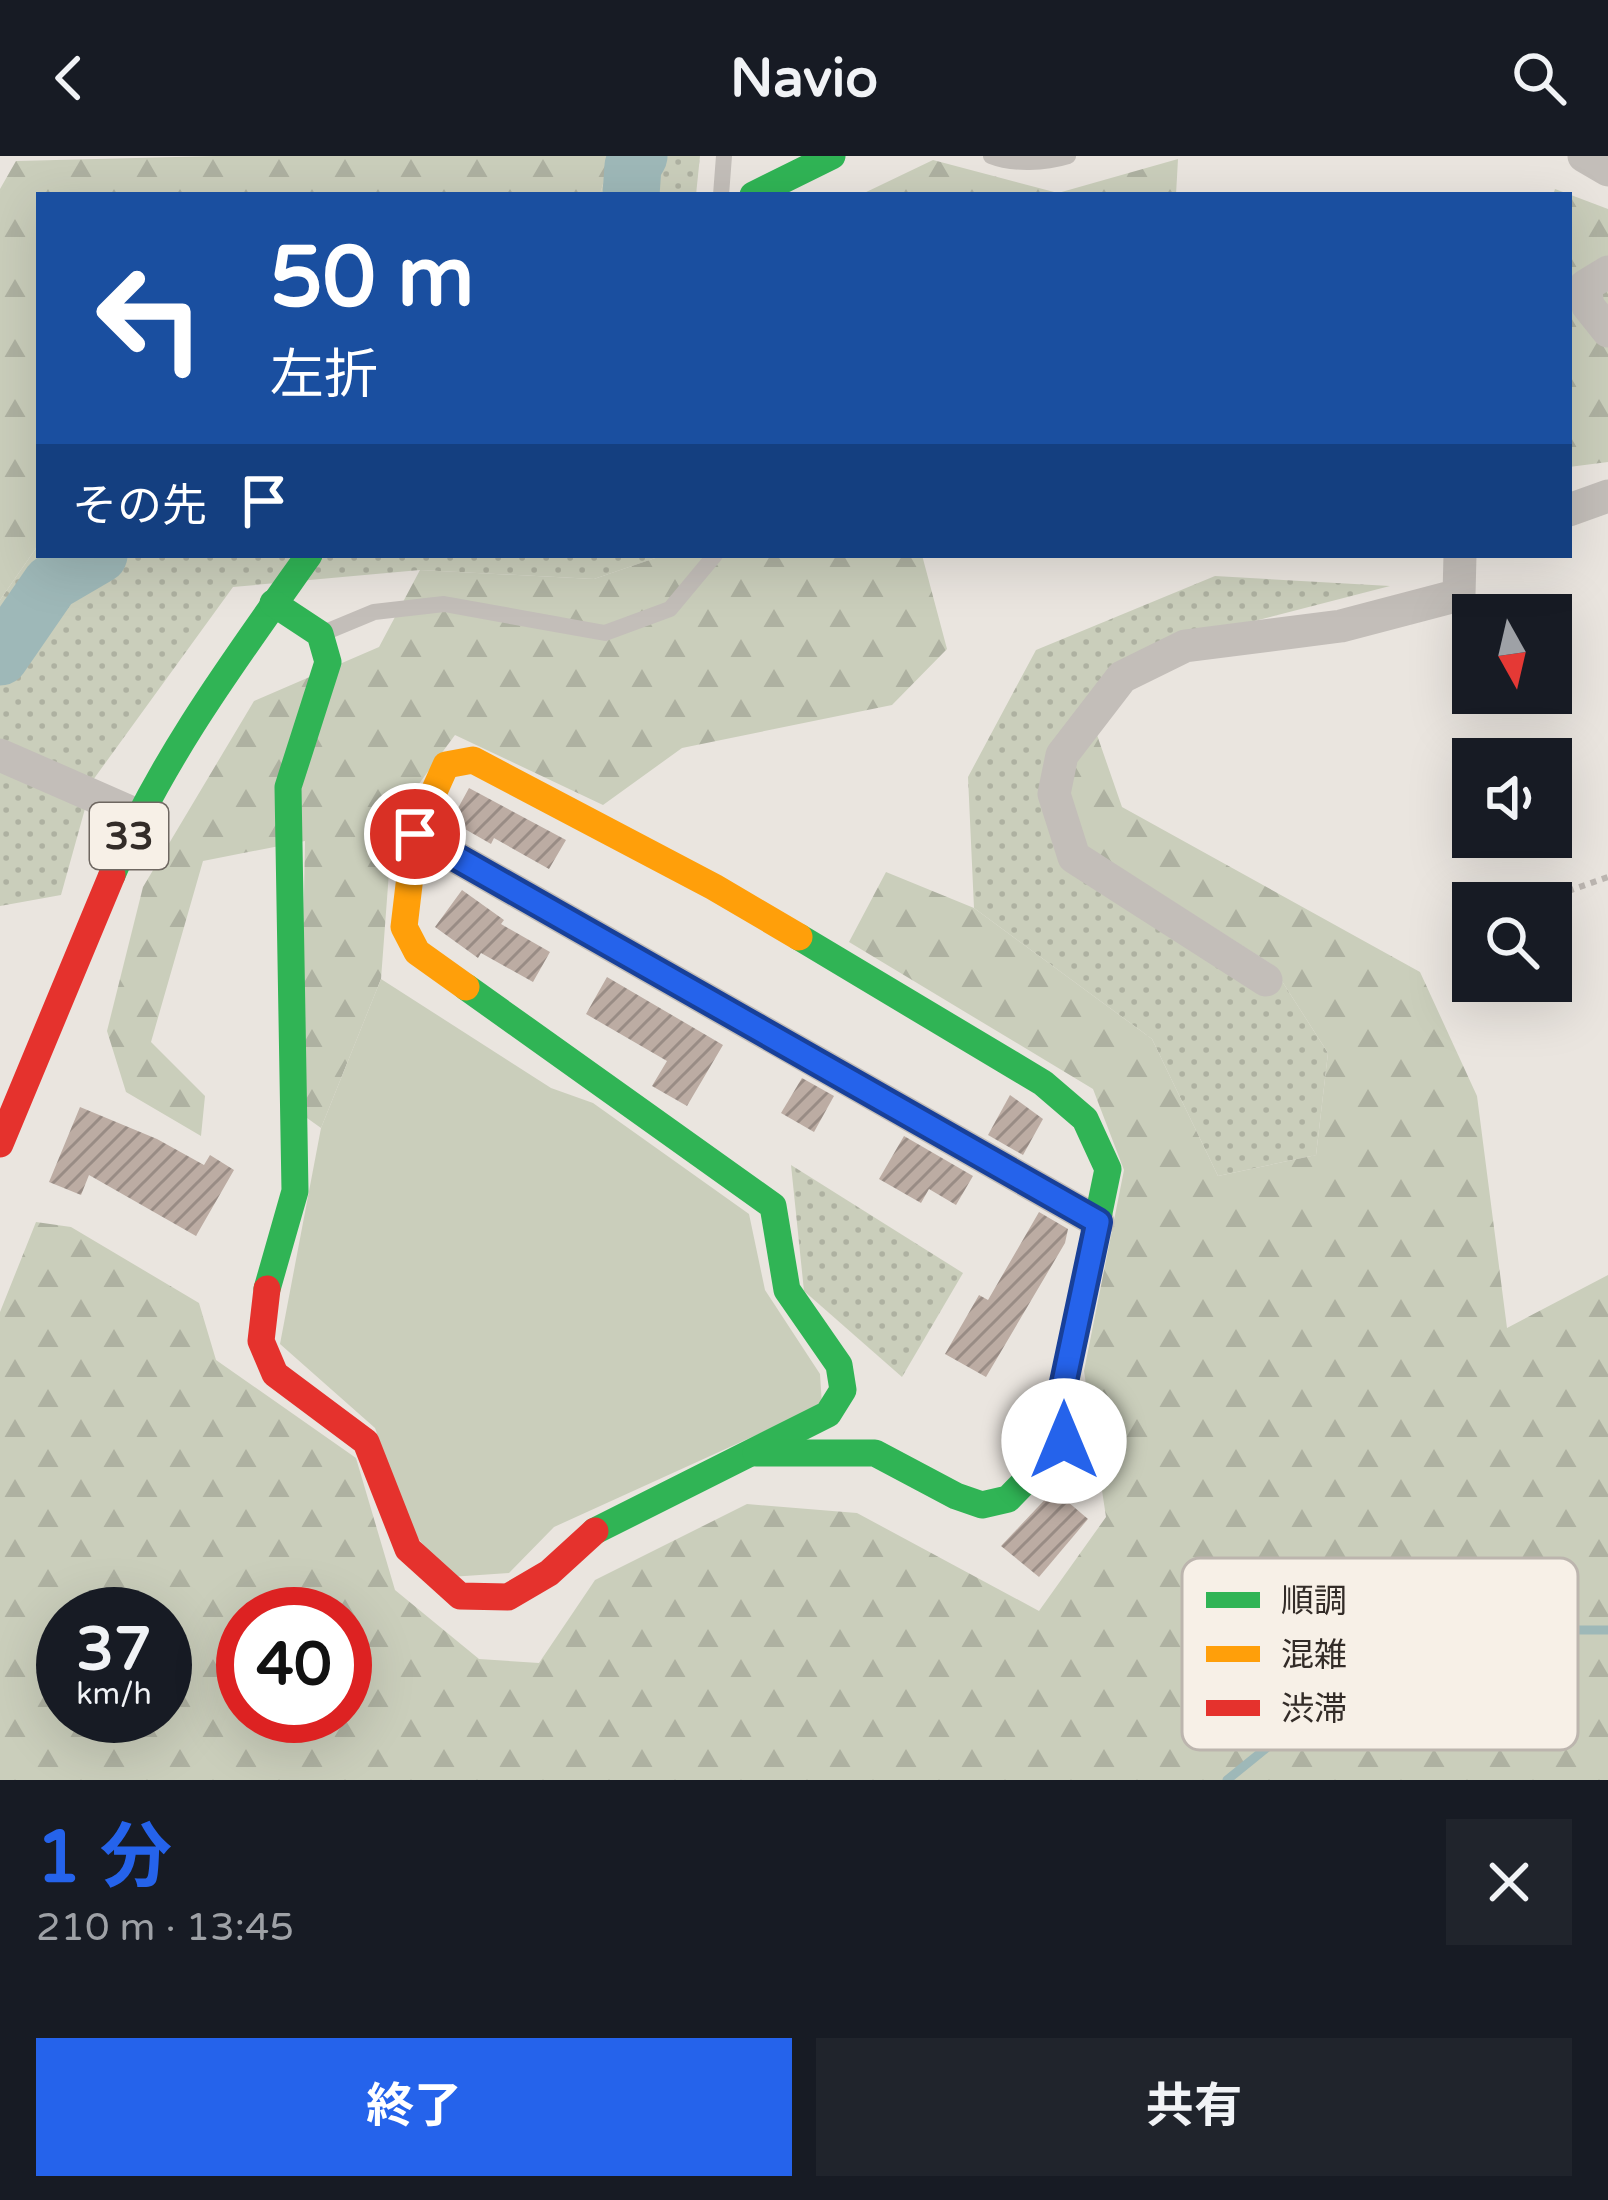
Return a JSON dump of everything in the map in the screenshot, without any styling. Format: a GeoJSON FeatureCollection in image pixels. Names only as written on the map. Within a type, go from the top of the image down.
{"type":"FeatureCollection","features":[{"type":"Feature","properties":{"kind":"street"},"geometry":{"type":"LineString","coordinates":[[759,192],[832,156]]}},
{"type":"Feature","properties":{"kind":"street"},"geometry":{"type":"LineString","coordinates":[[1585,156],[1608,170]]}},
{"type":"Feature","properties":{"kind":"street"},"geometry":{"type":"LineString","coordinates":[[1608,272],[1585,286],[1588,306],[1608,331]]}},
{"type":"Feature","properties":{"kind":"street"},"geometry":{"type":"LineString","coordinates":[[1572,509],[1608,496]]}},
{"type":"Feature","properties":{"kind":"street","name":"33"},"geometry":{"type":"LineString","coordinates":[[0,1144],[137,815],[203,706],[307,558]]}},
{"type":"Feature","properties":{"kind":"street"},"geometry":{"type":"LineString","coordinates":[[1267,980],[1074,857],[1054,794],[1062,755],[1122,677],[1185,646],[1340,626],[1459,596],[1460,558]]}},
{"type":"Feature","properties":{"kind":"street"},"geometry":{"type":"LineString","coordinates":[[273,603],[320,634],[328,662],[289,787],[296,1191],[265,1296],[261,1341],[274,1374],[366,1442],[408,1549],[460,1596],[508,1597],[549,1573],[589,1534],[828,1414],[843,1390],[839,1365],[787,1290],[773,1206],[417,952],[404,927],[415,834],[446,765],[473,760],[714,887],[1043,1083],[1085,1118],[1108,1169],[1064,1382],[1064,1441],[1008,1499],[982,1505],[875,1453],[756,1453]]}},
{"type":"Feature","properties":{"kind":"street"},"geometry":{"type":"LineString","coordinates":[[0,755],[137,815]]}},
{"type":"Feature","properties":{"kind":"street"},"geometry":{"type":"LineString","coordinates":[[415,834],[1098,1222]]}},
{"type":"Feature","properties":{"kind":"lane"},"geometry":{"type":"LineString","coordinates":[[721,192],[724,156]]}},
{"type":"Feature","properties":{"kind":"lane"},"geometry":{"type":"LineString","coordinates":[[991,156],[1049,161],[1068,156]]}},
{"type":"Feature","properties":{"kind":"lane"},"geometry":{"type":"LineString","coordinates":[[320,634],[374,612],[444,604],[604,633],[670,609],[712,558]]}},
{"type":"Feature","properties":{"kind":"path"},"geometry":{"type":"LineString","coordinates":[[1572,890],[1608,877]]}},
{"type":"Feature","properties":{"kind":"green space"},"geometry":{"type":"Polygon","coordinates":[[[615,156],[700,156],[696,192],[601,192],[615,156]]]}},
{"type":"Feature","properties":{"kind":"green space"},"geometry":{"type":"Polygon","coordinates":[[[615,156],[601,192],[36,192],[36,548],[0,600],[0,189],[16,161],[615,156]]]}},
{"type":"Feature","properties":{"kind":"green space"},"geometry":{"type":"Polygon","coordinates":[[[1178,159],[1176,192],[1062,192],[1178,159]]]}},
{"type":"Feature","properties":{"kind":"green space"},"geometry":{"type":"Polygon","coordinates":[[[933,160],[1054,192],[866,192],[933,160]]]}},
{"type":"Feature","properties":{"kind":"green space"},"geometry":{"type":"Polygon","coordinates":[[[1572,195],[1608,209],[1608,462],[1572,467],[1572,195]]]}},
{"type":"Feature","properties":{"kind":"green space"},"geometry":{"type":"Polygon","coordinates":[[[36,548],[36,558],[655,558],[594,579],[420,570],[233,587],[93,780],[61,895],[0,906],[0,600],[36,548]]]}},
{"type":"Feature","properties":{"kind":"green space"},"geometry":{"type":"Polygon","coordinates":[[[655,558],[923,558],[947,649],[892,705],[682,748],[603,805],[455,735],[393,819],[381,979],[321,1128],[300,1113],[305,841],[203,861],[151,1042],[205,1096],[201,1136],[126,1092],[107,1031],[143,887],[254,701],[379,647],[420,570],[594,579],[655,558]]]}},
{"type":"Feature","properties":{"kind":"green space"},"geometry":{"type":"Polygon","coordinates":[[[1215,576],[1390,586],[1165,644],[1097,735],[1083,844],[1271,964],[1328,1053],[1316,1155],[1218,1176],[1152,1039],[974,908],[968,777],[1036,650],[1215,576]]]}},
{"type":"Feature","properties":{"kind":"green space"},"geometry":{"type":"Polygon","coordinates":[[[1097,735],[1122,807],[1420,972],[1477,1096],[1507,1328],[1608,1275],[1608,1780],[0,1780],[0,1312],[36,1222],[71,1227],[199,1303],[216,1360],[356,1458],[395,1590],[479,1659],[539,1663],[595,1580],[747,1504],[857,1513],[1039,1611],[1106,1517],[1084,1371],[1124,1170],[1093,1089],[849,942],[886,872],[974,908],[1152,1039],[1218,1176],[1316,1155],[1328,1053],[1271,964],[1083,844],[1067,780],[1097,735]]]}},
{"type":"Feature","properties":{"kind":"green space"},"geometry":{"type":"Polygon","coordinates":[[[381,979],[551,1088],[593,1103],[749,1214],[765,1290],[820,1374],[822,1405],[554,1527],[509,1573],[450,1577],[412,1531],[375,1428],[280,1344],[321,1128],[381,979]]]}},
{"type":"Feature","properties":{"kind":"green space"},"geometry":{"type":"Polygon","coordinates":[[[791,1165],[963,1273],[902,1377],[804,1291],[791,1165]]]}},
{"type":"Feature","properties":{"kind":"building"},"geometry":{"type":"Polygon","coordinates":[[[469,788],[566,840],[549,869],[494,838],[491,844],[451,821],[469,788]]]}},
{"type":"Feature","properties":{"kind":"building"},"geometry":{"type":"Polygon","coordinates":[[[462,890],[504,920],[501,924],[550,952],[533,982],[481,953],[478,958],[435,927],[462,890]]]}},
{"type":"Feature","properties":{"kind":"building"},"geometry":{"type":"Polygon","coordinates":[[[607,977],[723,1045],[687,1106],[652,1086],[667,1061],[586,1014],[607,977]]]}},
{"type":"Feature","properties":{"kind":"building"},"geometry":{"type":"Polygon","coordinates":[[[802,1078],[834,1096],[814,1132],[781,1113],[802,1078]]]}},
{"type":"Feature","properties":{"kind":"building"},"geometry":{"type":"Polygon","coordinates":[[[1010,1095],[1043,1119],[1023,1155],[988,1135],[1010,1095]]]}},
{"type":"Feature","properties":{"kind":"building"},"geometry":{"type":"Polygon","coordinates":[[[80,1107],[157,1139],[204,1165],[210,1155],[234,1170],[196,1236],[89,1175],[81,1195],[49,1182],[80,1107]]]}},
{"type":"Feature","properties":{"kind":"building"},"geometry":{"type":"Polygon","coordinates":[[[904,1136],[973,1176],[956,1205],[929,1189],[921,1203],[879,1179],[904,1136]]]}},
{"type":"Feature","properties":{"kind":"building"},"geometry":{"type":"Polygon","coordinates":[[[1039,1212],[1068,1229],[1065,1243],[986,1377],[945,1354],[979,1295],[988,1300],[1039,1212]]]}},
{"type":"Feature","properties":{"kind":"building"},"geometry":{"type":"Polygon","coordinates":[[[1054,1490],[1088,1519],[1039,1577],[1001,1546],[1054,1490]]]}},
{"type":"Feature","properties":{"kind":"waterway"},"geometry":{"type":"LineString","coordinates":[[631,192],[633,166],[639,156]]}},
{"type":"Feature","properties":{"kind":"waterway"},"geometry":{"type":"LineString","coordinates":[[0,657],[51,583],[94,558]]}},
{"type":"Feature","properties":{"kind":"waterway"},"geometry":{"type":"LineString","coordinates":[[1578,1630],[1608,1630]]}},
{"type":"Feature","properties":{"kind":"waterway"},"geometry":{"type":"LineString","coordinates":[[1227,1780],[1264,1750]]}},
{"type":"Feature","properties":{"kind":"traffic: fast"},"geometry":{"type":"LineString","coordinates":[[759,192],[832,156]]}},
{"type":"Feature","properties":{"kind":"traffic: fast"},"geometry":{"type":"LineString","coordinates":[[112,875],[177,750],[307,558]]}},
{"type":"Feature","properties":{"kind":"traffic: fast"},"geometry":{"type":"LineString","coordinates":[[267,1289],[295,1191],[288,787],[328,662],[320,634],[273,603]]}},
{"type":"Feature","properties":{"kind":"traffic: fast"},"geometry":{"type":"LineString","coordinates":[[756,1453],[875,1453],[982,1505],[1008,1499],[1064,1441],[1064,1382],[1108,1169],[1085,1119],[1043,1083],[799,937]]}},
{"type":"Feature","properties":{"kind":"traffic: fast"},"geometry":{"type":"LineString","coordinates":[[466,987],[773,1206],[787,1290],[839,1365],[843,1390],[828,1414],[595,1531]]}},
{"type":"Feature","properties":{"kind":"traffic: slow"},"geometry":{"type":"LineString","coordinates":[[466,987],[417,952],[404,927],[415,834],[446,765],[473,760],[799,937]]}},
{"type":"Feature","properties":{"kind":"traffic: jam"},"geometry":{"type":"LineString","coordinates":[[0,1144],[112,875]]}},
{"type":"Feature","properties":{"kind":"traffic: jam"},"geometry":{"type":"LineString","coordinates":[[267,1289],[261,1341],[275,1374],[366,1442],[408,1549],[460,1596],[508,1597],[549,1573],[595,1531]]}},
{"type":"Feature","properties":{"kind":"route"},"geometry":{"type":"LineString","coordinates":[[415,834],[1098,1222],[1064,1382],[1064,1441]]}}]}
